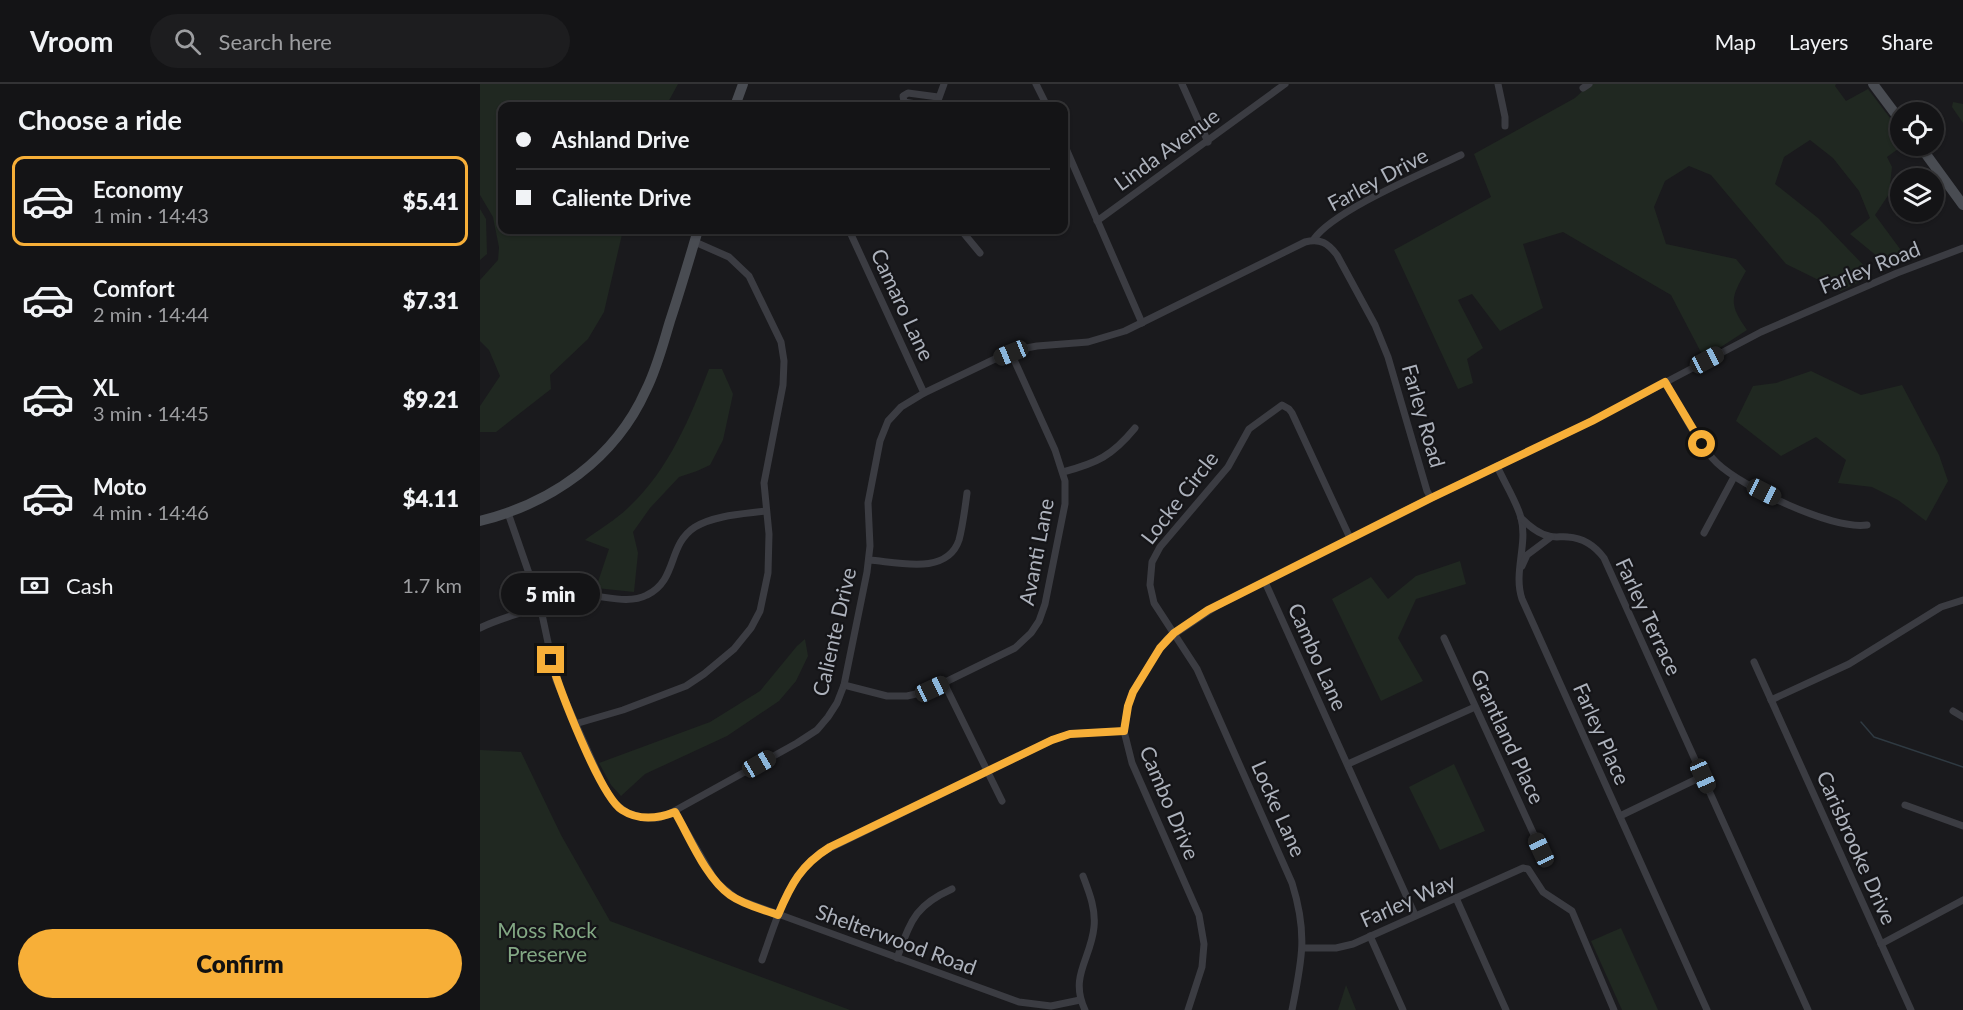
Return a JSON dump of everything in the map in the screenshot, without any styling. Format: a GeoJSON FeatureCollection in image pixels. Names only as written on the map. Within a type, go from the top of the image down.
{"type":"FeatureCollection","features":[{"type":"Feature","properties":{"kind":"street"},"geometry":{"type":"LineString","coordinates":[[736,102],[742,84]]}},
{"type":"Feature","properties":{"kind":"street"},"geometry":{"type":"LineString","coordinates":[[937,102],[944,84]]}},
{"type":"Feature","properties":{"kind":"street"},"geometry":{"type":"LineString","coordinates":[[1036,84],[1045,102]]}},
{"type":"Feature","properties":{"kind":"street"},"geometry":{"type":"LineString","coordinates":[[1182,84],[1208,142]]}},
{"type":"Feature","properties":{"kind":"street","name":"Linda Avenue"},"geometry":{"type":"LineString","coordinates":[[1097,221],[1285,84]]}},
{"type":"Feature","properties":{"kind":"street"},"geometry":{"type":"LineString","coordinates":[[1498,84],[1505,126]]}},
{"type":"Feature","properties":{"kind":"street"},"geometry":{"type":"LineString","coordinates":[[1874,84],[1890,106]]}},
{"type":"Feature","properties":{"kind":"street"},"geometry":{"type":"LineString","coordinates":[[904,102],[903,96],[908,93],[938,97]]}},
{"type":"Feature","properties":{"kind":"street"},"geometry":{"type":"LineString","coordinates":[[1068,153],[1142,323],[1314,239]]}},
{"type":"Feature","properties":{"kind":"street","name":"Farley Drive"},"geometry":{"type":"LineString","coordinates":[[1314,239],[1323,228],[1355,208],[1461,155]]}},
{"type":"Feature","properties":{"kind":"street"},"geometry":{"type":"LineString","coordinates":[[1927,156],[1963,205]]}},
{"type":"Feature","properties":{"kind":"street"},"geometry":{"type":"LineString","coordinates":[[480,521],[508,513],[543,498],[571,481],[602,454],[624,428],[640,403],[652,377],[697,234]]}},
{"type":"Feature","properties":{"kind":"street","name":"Camaro Lane"},"geometry":{"type":"LineString","coordinates":[[851,234],[924,393]]}},
{"type":"Feature","properties":{"kind":"street"},"geometry":{"type":"LineString","coordinates":[[964,234],[980,253]]}},
{"type":"Feature","properties":{"kind":"street","name":"Farley Road"},"geometry":{"type":"LineString","coordinates":[[1314,239],[1327,243],[1337,255],[1375,325],[1388,357],[1431,498],[1592,421],[1793,317],[1963,248]]}},
{"type":"Feature","properties":{"kind":"street"},"geometry":{"type":"LineString","coordinates":[[575,724],[623,710],[686,686],[704,674],[743,640],[760,611],[768,573],[770,545],[764,483],[785,372],[781,342],[756,287],[742,268],[720,252],[694,242]]}},
{"type":"Feature","properties":{"kind":"street","name":"Caliente Drive"},"geometry":{"type":"LineString","coordinates":[[508,513],[540,605],[556,680],[603,785],[608,795],[621,809],[644,818],[658,818],[675,812],[817,730],[833,711],[844,685],[869,560],[868,503],[883,432],[888,421],[901,407],[924,393],[1011,353],[1037,346],[1101,339],[1142,323]]}},
{"type":"Feature","properties":{"kind":"street","name":"Avanti Lane"},"geometry":{"type":"LineString","coordinates":[[844,685],[897,697],[915,695],[1015,648],[1031,633],[1039,621],[1045,604],[1065,504],[1063,472],[1011,353]]}},
{"type":"Feature","properties":{"kind":"street"},"geometry":{"type":"LineString","coordinates":[[1665,382],[1709,454],[1734,477],[1817,517],[1853,525],[1867,525]]}},
{"type":"Feature","properties":{"kind":"street","name":"Locke Circle"},"geometry":{"type":"LineString","coordinates":[[1174,633],[1151,596],[1150,576],[1155,555],[1228,467],[1249,429],[1278,407],[1286,406],[1292,413],[1350,538]]}},
{"type":"Feature","properties":{"kind":"street"},"geometry":{"type":"LineString","coordinates":[[1063,472],[1105,458],[1119,447],[1135,428]]}},
{"type":"Feature","properties":{"kind":"street","name":"Farley Place"},"geometry":{"type":"LineString","coordinates":[[1497,466],[1521,518],[1523,537],[1520,586],[1522,599],[1707,1010]]}},
{"type":"Feature","properties":{"kind":"street"},"geometry":{"type":"LineString","coordinates":[[1704,533],[1734,477]]}},
{"type":"Feature","properties":{"kind":"street"},"geometry":{"type":"LineString","coordinates":[[869,560],[925,564],[948,555],[958,541],[967,493]]}},
{"type":"Feature","properties":{"kind":"street"},"geometry":{"type":"LineString","coordinates":[[1265,582],[1431,498]]}},
{"type":"Feature","properties":{"kind":"street"},"geometry":{"type":"LineString","coordinates":[[480,628],[556,599],[575,595],[642,598],[658,589],[664,582],[678,545],[696,527],[717,519],[766,511]]}},
{"type":"Feature","properties":{"kind":"street","name":"Farley Terrace"},"geometry":{"type":"LineString","coordinates":[[1521,518],[1534,530],[1551,537],[1567,537],[1584,541],[1592,545],[1604,558],[1808,1010]]}},
{"type":"Feature","properties":{"kind":"street"},"geometry":{"type":"LineString","coordinates":[[1520,569],[1527,555],[1551,537]]}},
{"type":"Feature","properties":{"kind":"street","name":"Cambo Drive"},"geometry":{"type":"LineString","coordinates":[[1188,1010],[1199,978],[1204,944],[1200,915],[1132,763],[1124,731],[1128,706],[1133,692],[1160,648],[1174,633],[1218,605],[1265,582]]}},
{"type":"Feature","properties":{"kind":"street","name":"Cambo Lane"},"geometry":{"type":"LineString","coordinates":[[1265,582],[1415,915]]}},
{"type":"Feature","properties":{"kind":"street"},"geometry":{"type":"LineString","coordinates":[[1771,700],[1841,668],[1941,608],[1963,600]]}},
{"type":"Feature","properties":{"kind":"street","name":"Locke Lane"},"geometry":{"type":"LineString","coordinates":[[1174,633],[1197,669],[1292,883],[1302,918],[1303,948],[1292,1010]]}},
{"type":"Feature","properties":{"kind":"street","name":"Grantland Place"},"geometry":{"type":"LineString","coordinates":[[1444,638],[1541,850]]}},
{"type":"Feature","properties":{"kind":"street","name":"Carisbrooke Drive"},"geometry":{"type":"LineString","coordinates":[[1754,662],[1911,1010]]}},
{"type":"Feature","properties":{"kind":"street"},"geometry":{"type":"LineString","coordinates":[[944,683],[1002,801]]}},
{"type":"Feature","properties":{"kind":"street"},"geometry":{"type":"LineString","coordinates":[[1348,764],[1475,706]]}},
{"type":"Feature","properties":{"kind":"street"},"geometry":{"type":"LineString","coordinates":[[1953,711],[1963,717]]}},
{"type":"Feature","properties":{"kind":"street"},"geometry":{"type":"LineString","coordinates":[[762,960],[778,915],[794,881],[820,853],[1062,736],[1124,731]]}},
{"type":"Feature","properties":{"kind":"street"},"geometry":{"type":"LineString","coordinates":[[1620,816],[1703,776]]}},
{"type":"Feature","properties":{"kind":"street"},"geometry":{"type":"LineString","coordinates":[[1905,806],[1963,826]]}},
{"type":"Feature","properties":{"kind":"street","name":"Shelterwood Road"},"geometry":{"type":"LineString","coordinates":[[675,812],[711,875],[722,888],[737,899],[1026,1004],[1051,1006],[1080,1000]]}},
{"type":"Feature","properties":{"kind":"street","name":"Farley Way"},"geometry":{"type":"LineString","coordinates":[[1303,948],[1336,948],[1370,936],[1523,868],[1528,869],[1543,892],[1572,911],[1614,1010]]}},
{"type":"Feature","properties":{"kind":"street"},"geometry":{"type":"LineString","coordinates":[[1083,876],[1093,905],[1094,926],[1078,986],[1080,1000],[1085,1010]]}},
{"type":"Feature","properties":{"kind":"street"},"geometry":{"type":"LineString","coordinates":[[897,958],[915,915],[933,898],[952,889]]}},
{"type":"Feature","properties":{"kind":"street"},"geometry":{"type":"LineString","coordinates":[[1456,898],[1506,1010]]}},
{"type":"Feature","properties":{"kind":"street"},"geometry":{"type":"LineString","coordinates":[[1881,944],[1963,900]]}},
{"type":"Feature","properties":{"kind":"street"},"geometry":{"type":"LineString","coordinates":[[1370,936],[1404,1010]]}},
{"type":"Feature","properties":{"kind":"green space"},"geometry":{"type":"Polygon","coordinates":[[[480,84],[678,84],[668,102],[498,102],[498,234],[622,234],[604,312],[588,339],[550,375],[551,389],[496,432],[480,432],[480,406],[500,376],[489,350],[480,341],[480,280],[498,260],[499,247],[493,217],[480,195],[480,84]]]}},
{"type":"Feature","properties":{"kind":"green space"},"geometry":{"type":"Polygon","coordinates":[[[1590,84],[1836,84],[1835,86],[1846,101],[1868,89],[1890,118],[1890,155],[1887,157],[1892,167],[1890,168],[1889,194],[1875,215],[1906,257],[1886,269],[1878,257],[1850,234],[1870,218],[1859,191],[1833,158],[1810,140],[1784,157],[1775,184],[1818,218],[1873,275],[1841,291],[1786,264],[1711,175],[1689,166],[1665,181],[1654,207],[1666,244],[1736,259],[1746,271],[1737,288],[1734,301],[1737,314],[1747,330],[1704,358],[1671,295],[1563,232],[1523,244],[1543,308],[1500,331],[1472,294],[1458,300],[1483,348],[1467,359],[1473,383],[1458,389],[1394,250],[1491,197],[1474,154],[1575,98],[1590,84]]]}},
{"type":"Feature","properties":{"kind":"green space"},"geometry":{"type":"Polygon","coordinates":[[[1953,102],[1963,104],[1963,123],[1952,107],[1953,102]]]}},
{"type":"Feature","properties":{"kind":"green space"},"geometry":{"type":"Polygon","coordinates":[[[480,209],[486,219],[487,254],[480,260],[480,209]]]}},
{"type":"Feature","properties":{"kind":"green space"},"geometry":{"type":"Polygon","coordinates":[[[709,369],[722,369],[733,394],[723,440],[710,465],[679,477],[650,508],[633,532],[638,553],[634,592],[596,588],[609,549],[585,540],[625,511],[656,476],[686,424],[709,369]]]}},
{"type":"Feature","properties":{"kind":"green space"},"geometry":{"type":"Polygon","coordinates":[[[1811,371],[1861,395],[1902,385],[1939,455],[1948,481],[1926,521],[1898,500],[1872,487],[1838,483],[1846,460],[1816,437],[1781,456],[1736,421],[1753,386],[1776,383],[1811,371]]]}},
{"type":"Feature","properties":{"kind":"green space"},"geometry":{"type":"Polygon","coordinates":[[[1460,561],[1466,584],[1416,599],[1398,638],[1423,681],[1381,701],[1332,599],[1371,577],[1388,599],[1416,576],[1460,561]]]}},
{"type":"Feature","properties":{"kind":"green space"},"geometry":{"type":"Polygon","coordinates":[[[805,639],[808,656],[796,681],[779,701],[727,736],[645,774],[621,796],[611,785],[599,763],[710,722],[760,691],[805,639]]]}},
{"type":"Feature","properties":{"kind":"green space","name":"Moss Rock Preserve"},"geometry":{"type":"Polygon","coordinates":[[[480,750],[521,752],[561,835],[610,921],[850,1010],[480,1010],[480,750]]]}},
{"type":"Feature","properties":{"kind":"green space"},"geometry":{"type":"Polygon","coordinates":[[[1454,764],[1485,831],[1440,850],[1409,787],[1454,764]]]}},
{"type":"Feature","properties":{"kind":"green space"},"geometry":{"type":"Polygon","coordinates":[[[1621,928],[1658,1010],[1622,1010],[1591,941],[1621,928]]]}},
{"type":"Feature","properties":{"kind":"green space"},"geometry":{"type":"Polygon","coordinates":[[[1346,985],[1356,1010],[1338,1010],[1346,985]]]}},
{"type":"Feature","properties":{"kind":"waterway"},"geometry":{"type":"LineString","coordinates":[[1861,722],[1874,737],[1963,767]]}},
{"type":"Feature","properties":{"kind":"route"},"geometry":{"type":"LineString","coordinates":[[551,660],[562,696],[603,785],[614,803],[628,813],[644,818],[658,818],[675,812],[711,875],[722,888],[737,899],[778,915],[789,888],[798,874],[820,853],[830,847],[1062,736],[1124,731],[1133,692],[1160,648],[1174,633],[1218,605],[1431,498],[1592,421],[1665,382],[1702,444]]}}]}
